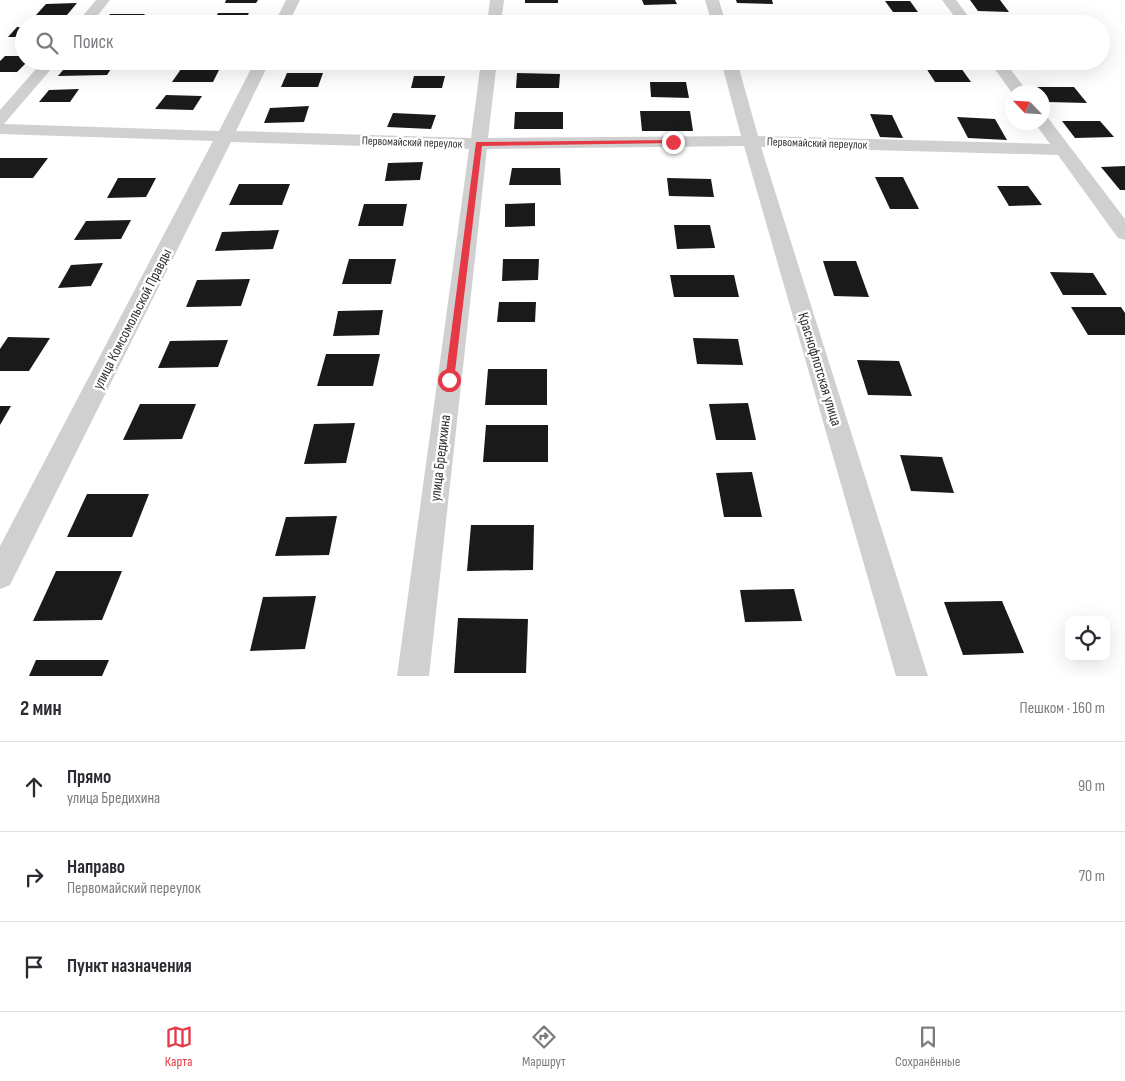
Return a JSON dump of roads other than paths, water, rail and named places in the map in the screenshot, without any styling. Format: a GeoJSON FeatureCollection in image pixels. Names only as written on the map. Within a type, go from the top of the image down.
{"type":"FeatureCollection","features":[{"type":"Feature","properties":{"kind":"street"},"geometry":{"type":"LineString","coordinates":[[90,15],[103,0]]}},
{"type":"Feature","properties":{"kind":"street"},"geometry":{"type":"LineString","coordinates":[[286,15],[293,0]]}},
{"type":"Feature","properties":{"kind":"street"},"geometry":{"type":"LineString","coordinates":[[495,15],[496,0]]}},
{"type":"Feature","properties":{"kind":"street"},"geometry":{"type":"LineString","coordinates":[[712,0],[716,15]]}},
{"type":"Feature","properties":{"kind":"street"},"geometry":{"type":"LineString","coordinates":[[948,0],[960,15]]}},
{"type":"Feature","properties":{"kind":"street"},"geometry":{"type":"LineString","coordinates":[[0,120],[43,70]]}},
{"type":"Feature","properties":{"kind":"street","name":"улица Комсомольской Правды"},"geometry":{"type":"LineString","coordinates":[[0,575],[258,70]]}},
{"type":"Feature","properties":{"kind":"street","name":"улица Бредихина"},"geometry":{"type":"LineString","coordinates":[[413,676],[488,70]]}},
{"type":"Feature","properties":{"kind":"street","name":"Краснофлотская улица"},"geometry":{"type":"LineString","coordinates":[[731,70],[751,141],[912,676]]}},
{"type":"Feature","properties":{"kind":"street"},"geometry":{"type":"LineString","coordinates":[[1003,70],[1015,85]]}},
{"type":"Feature","properties":{"kind":"street","name":"Первомайский переулок"},"geometry":{"type":"LineString","coordinates":[[0,129],[479,144],[751,141],[1064,150]]}},
{"type":"Feature","properties":{"kind":"street"},"geometry":{"type":"LineString","coordinates":[[1048,130],[1125,233]]}}]}
